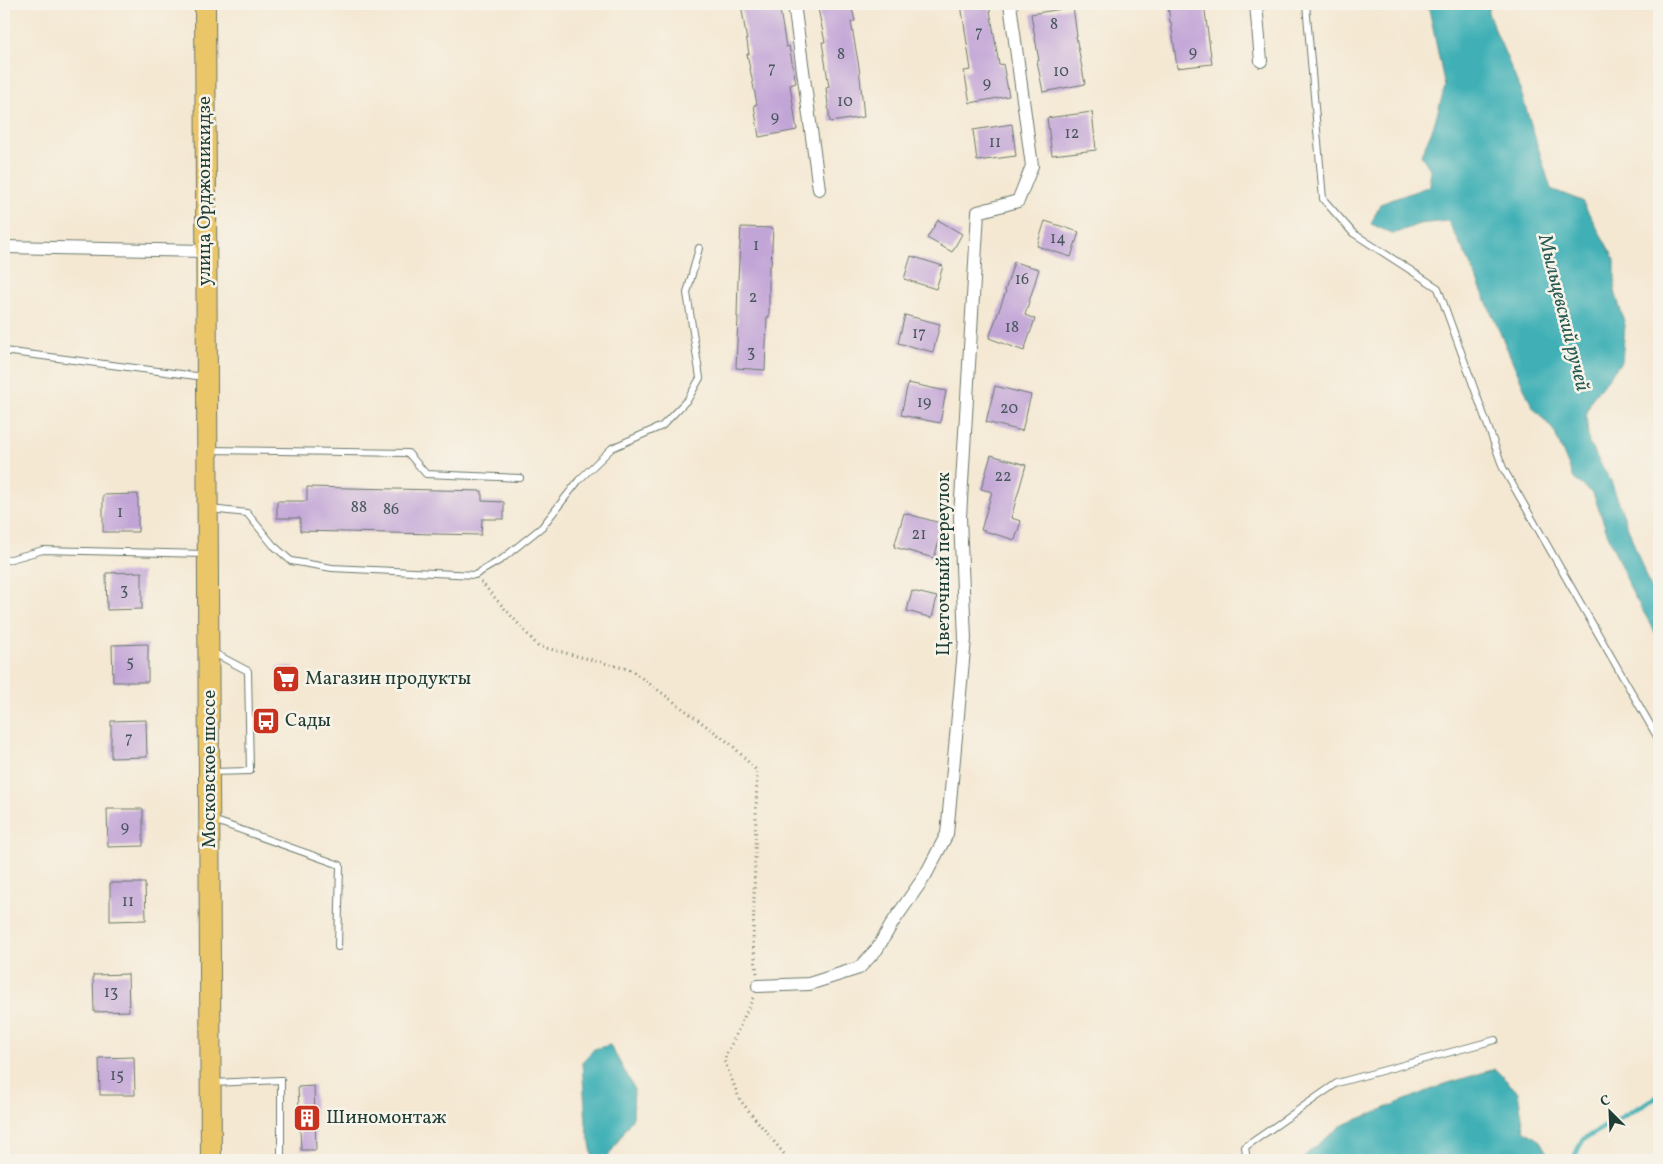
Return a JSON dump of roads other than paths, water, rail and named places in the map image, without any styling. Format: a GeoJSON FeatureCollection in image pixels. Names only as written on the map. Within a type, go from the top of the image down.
{"type":"FeatureCollection","features":[{"type":"Feature","properties":{"kind":"main road","name":"улица Орджоникидзе"},"geometry":{"type":"LineString","coordinates":[[205,4],[205,251],[208,377]]}},
{"type":"Feature","properties":{"kind":"main road","name":"Московское шоссе"},"geometry":{"type":"LineString","coordinates":[[208,377],[211,1160]]}},
{"type":"Feature","properties":{"kind":"street"},"geometry":{"type":"LineString","coordinates":[[794,4],[819,189]]}},
{"type":"Feature","properties":{"kind":"street","name":"Цветочный переулок"},"geometry":{"type":"LineString","coordinates":[[758,986],[809,984],[859,968],[877,949],[893,922],[926,876],[947,834],[965,638],[960,517],[978,212],[1018,202],[1032,166],[1010,4]]}},
{"type":"Feature","properties":{"kind":"street"},"geometry":{"type":"LineString","coordinates":[[1256,4],[1261,61]]}},
{"type":"Feature","properties":{"kind":"street"},"geometry":{"type":"LineString","coordinates":[[4,247],[205,251]]}},
{"type":"Feature","properties":{"kind":"lane"},"geometry":{"type":"LineString","coordinates":[[1306,4],[1323,199],[1353,233],[1438,288],[1503,468],[1659,740]]}},
{"type":"Feature","properties":{"kind":"lane"},"geometry":{"type":"LineString","coordinates":[[208,508],[247,513],[273,545],[291,561],[332,568],[474,575],[502,559],[542,527],[579,480],[612,448],[662,426],[688,399],[700,378],[688,294],[699,248]]}},
{"type":"Feature","properties":{"kind":"lane"},"geometry":{"type":"LineString","coordinates":[[4,351],[208,377]]}},
{"type":"Feature","properties":{"kind":"lane"},"geometry":{"type":"LineString","coordinates":[[208,450],[408,453],[426,474],[520,478]]}},
{"type":"Feature","properties":{"kind":"lane"},"geometry":{"type":"LineString","coordinates":[[4,561],[43,550],[208,554]]}},
{"type":"Feature","properties":{"kind":"lane"},"geometry":{"type":"LineString","coordinates":[[209,650],[248,671],[250,771],[210,772]]}},
{"type":"Feature","properties":{"kind":"lane"},"geometry":{"type":"LineString","coordinates":[[210,819],[340,865],[338,947]]}},
{"type":"Feature","properties":{"kind":"lane"},"geometry":{"type":"LineString","coordinates":[[1248,1160],[1245,1147],[1337,1083],[1495,1040]]}},
{"type":"Feature","properties":{"kind":"lane"},"geometry":{"type":"LineString","coordinates":[[211,1083],[281,1080],[281,1160]]}},
{"type":"Feature","properties":{"kind":"water","name":"Мыльцевский ручей"},"geometry":{"type":"Polygon","coordinates":[[[1428,4],[1491,4],[1488,13],[1520,89],[1551,189],[1582,201],[1615,260],[1615,291],[1625,325],[1622,361],[1591,400],[1586,416],[1589,444],[1611,481],[1647,580],[1659,603],[1659,639],[1633,594],[1611,543],[1593,493],[1574,479],[1554,431],[1532,406],[1468,259],[1448,221],[1419,224],[1393,234],[1371,224],[1380,204],[1430,186],[1430,169],[1421,155],[1433,128],[1445,87],[1428,4]]]}},
{"type":"Feature","properties":{"kind":"water"},"geometry":{"type":"Polygon","coordinates":[[[610,1045],[634,1088],[633,1117],[606,1160],[593,1158],[586,1124],[582,1062],[594,1049],[610,1045]]]}},
{"type":"Feature","properties":{"kind":"water"},"geometry":{"type":"Polygon","coordinates":[[[1495,1069],[1518,1092],[1524,1130],[1540,1141],[1551,1160],[1303,1160],[1309,1152],[1341,1126],[1445,1084],[1495,1069]]]}},
{"type":"Feature","properties":{"kind":"waterway"},"geometry":{"type":"LineString","coordinates":[[1573,1160],[1582,1140],[1659,1096]]}},
{"type":"Feature","properties":{"kind":"place","name":"Магазин продукты"},"geometry":{"type":"Point","coordinates":[286,679]}},
{"type":"Feature","properties":{"kind":"place","name":"Сады"},"geometry":{"type":"Point","coordinates":[266,721]}},
{"type":"Feature","properties":{"kind":"place","name":"Шиномонтаж"},"geometry":{"type":"Point","coordinates":[307,1118]}}]}
